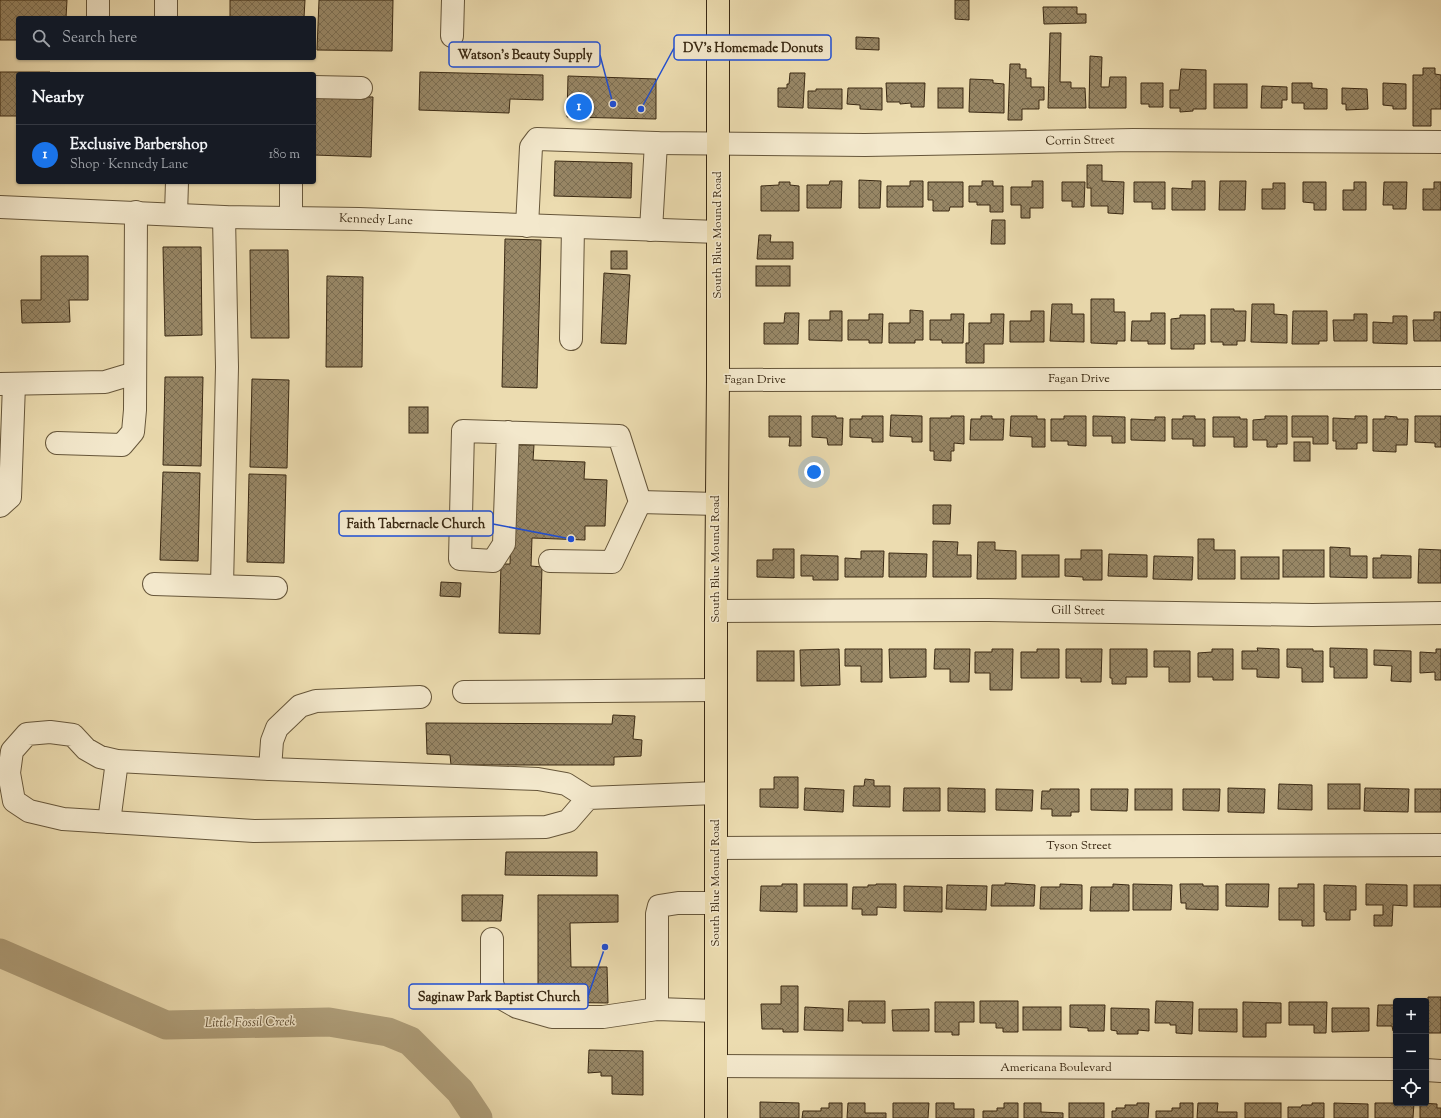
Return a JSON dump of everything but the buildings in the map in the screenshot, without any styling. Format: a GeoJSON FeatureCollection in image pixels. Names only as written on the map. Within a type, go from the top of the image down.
{"type":"FeatureCollection","features":[{"type":"Feature","properties":{"kind":"main road","name":"South Blue Mound Road"},"geometry":{"type":"LineString","coordinates":[[716,1118],[716,611],[719,144],[718,0]]}},
{"type":"Feature","properties":{"kind":"street"},"geometry":{"type":"LineString","coordinates":[[98,0],[98,16]]}},
{"type":"Feature","properties":{"kind":"street"},"geometry":{"type":"LineString","coordinates":[[166,0],[166,16]]}},
{"type":"Feature","properties":{"kind":"street"},"geometry":{"type":"LineString","coordinates":[[452,36],[453,0]]}},
{"type":"Feature","properties":{"kind":"street"},"geometry":{"type":"LineString","coordinates":[[316,87],[361,88]]}},
{"type":"Feature","properties":{"kind":"street","name":"Corrin Street"},"geometry":{"type":"LineString","coordinates":[[527,226],[531,147],[537,139],[656,143],[865,145],[1133,140],[1441,142]]}},
{"type":"Feature","properties":{"kind":"street"},"geometry":{"type":"LineString","coordinates":[[651,230],[656,143]]}},
{"type":"Feature","properties":{"kind":"street"},"geometry":{"type":"LineString","coordinates":[[176,214],[177,184]]}},
{"type":"Feature","properties":{"kind":"street"},"geometry":{"type":"LineString","coordinates":[[291,184],[291,218]]}},
{"type":"Feature","properties":{"kind":"street","name":"Kennedy Lane"},"geometry":{"type":"LineString","coordinates":[[0,207],[224,217],[718,232]]}},
{"type":"Feature","properties":{"kind":"street"},"geometry":{"type":"LineString","coordinates":[[57,442],[122,445],[133,432],[136,212]]}},
{"type":"Feature","properties":{"kind":"street"},"geometry":{"type":"LineString","coordinates":[[222,586],[227,367],[224,217]]}},
{"type":"Feature","properties":{"kind":"street"},"geometry":{"type":"LineString","coordinates":[[571,339],[573,227]]}},
{"type":"Feature","properties":{"kind":"street"},"geometry":{"type":"LineString","coordinates":[[0,506],[10,497],[7,384],[105,382],[135,373]]}},
{"type":"Feature","properties":{"kind":"street","name":"Fagan Drive"},"geometry":{"type":"LineString","coordinates":[[718,380],[1441,378]]}},
{"type":"Feature","properties":{"kind":"street"},"geometry":{"type":"LineString","coordinates":[[508,432],[504,544],[493,561],[460,559],[463,431],[508,432],[619,436],[640,502],[612,562],[550,561]]}},
{"type":"Feature","properties":{"kind":"street"},"geometry":{"type":"LineString","coordinates":[[640,502],[717,504]]}},
{"type":"Feature","properties":{"kind":"street"},"geometry":{"type":"LineString","coordinates":[[154,584],[276,588]]}},
{"type":"Feature","properties":{"kind":"street","name":"Gill Street"},"geometry":{"type":"LineString","coordinates":[[716,611],[988,610],[1312,615],[1441,614]]}},
{"type":"Feature","properties":{"kind":"street"},"geometry":{"type":"LineString","coordinates":[[464,692],[716,690]]}},
{"type":"Feature","properties":{"kind":"street"},"geometry":{"type":"LineString","coordinates":[[270,769],[272,741],[277,728],[300,706],[316,701],[420,697]]}},
{"type":"Feature","properties":{"kind":"street"},"geometry":{"type":"LineString","coordinates":[[588,798],[568,821],[546,827],[254,831],[63,819],[29,811],[14,801],[9,773],[12,751],[27,734],[50,732],[73,735],[86,749],[100,757],[117,761],[270,769],[538,779],[566,784],[588,798],[716,793]]}},
{"type":"Feature","properties":{"kind":"street"},"geometry":{"type":"LineString","coordinates":[[109,822],[117,761]]}},
{"type":"Feature","properties":{"kind":"street","name":"Tyson Street"},"geometry":{"type":"LineString","coordinates":[[716,848],[1441,845]]}},
{"type":"Feature","properties":{"kind":"street"},"geometry":{"type":"LineString","coordinates":[[657,1009],[657,914],[659,906],[678,903],[716,903]]}},
{"type":"Feature","properties":{"kind":"street"},"geometry":{"type":"LineString","coordinates":[[492,939],[492,984],[496,995],[517,1008],[552,1017],[603,1017],[628,1012],[657,1009],[716,1011]]}},
{"type":"Feature","properties":{"kind":"street","name":"Americana Boulevard"},"geometry":{"type":"LineString","coordinates":[[716,1066],[1393,1069]]}},
{"type":"Feature","properties":{"kind":"street"},"geometry":{"type":"LineString","coordinates":[[1429,1070],[1441,1071]]}},
{"type":"Feature","properties":{"kind":"waterway","name":"Little Fossil Creek"},"geometry":{"type":"LineString","coordinates":[[0,953],[166,1025],[329,1022],[388,1032],[410,1041],[460,1091],[478,1118]]}},
{"type":"Feature","properties":{"kind":"place","name":"Watson's Beauty Supply"},"geometry":{"type":"Point","coordinates":[613,104]}},
{"type":"Feature","properties":{"kind":"place","name":"Exclusive Barbershop"},"geometry":{"type":"Point","coordinates":[579,107]}},
{"type":"Feature","properties":{"kind":"place","name":"DV's Homemade Donuts"},"geometry":{"type":"Point","coordinates":[641,109]}},
{"type":"Feature","properties":{"kind":"place","name":"Faith Tabernacle Church"},"geometry":{"type":"Point","coordinates":[571,539]}},
{"type":"Feature","properties":{"kind":"place","name":"Saginaw Park Baptist Church"},"geometry":{"type":"Point","coordinates":[605,947]}}]}
